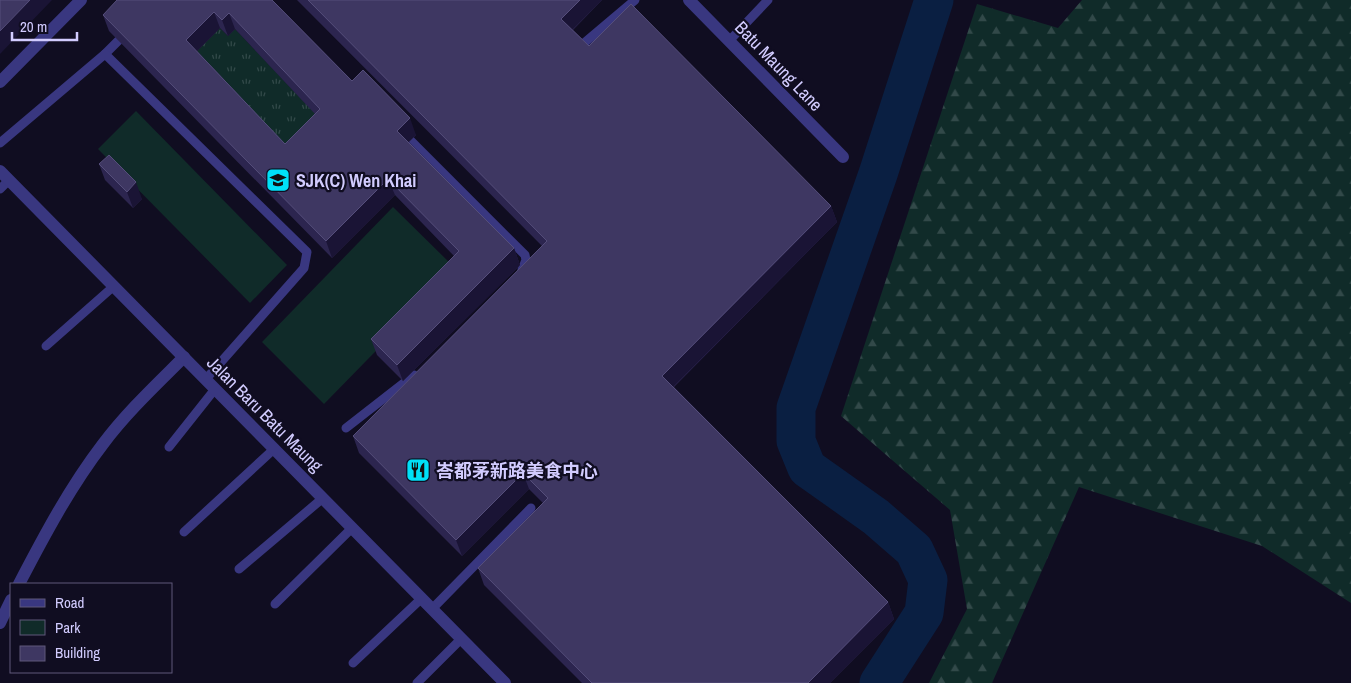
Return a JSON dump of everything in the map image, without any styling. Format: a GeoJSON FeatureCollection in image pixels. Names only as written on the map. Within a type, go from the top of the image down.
{"type":"FeatureCollection","features":[{"type":"Feature","properties":{"kind":"street"},"geometry":{"type":"LineString","coordinates":[[0,82],[81,0]]}},
{"type":"Feature","properties":{"kind":"street","name":"Batu Maung Lane"},"geometry":{"type":"LineString","coordinates":[[689,0],[843,157]]}},
{"type":"Feature","properties":{"kind":"street","name":"Jalan Baru Batu Maung"},"geometry":{"type":"LineString","coordinates":[[0,171],[422,598],[462,639],[498,681]]}},
{"type":"Feature","properties":{"kind":"street"},"geometry":{"type":"LineString","coordinates":[[20,583],[53,519],[103,444],[139,402],[184,358]]}},
{"type":"Feature","properties":{"kind":"street"},"geometry":{"type":"LineString","coordinates":[[0,623],[10,602]]}},
{"type":"Feature","properties":{"kind":"lane"},"geometry":{"type":"LineString","coordinates":[[583,44],[635,0]]}},
{"type":"Feature","properties":{"kind":"lane"},"geometry":{"type":"LineString","coordinates":[[729,41],[768,0]]}},
{"type":"Feature","properties":{"kind":"lane"},"geometry":{"type":"LineString","coordinates":[[0,143],[105,54],[135,24]]}},
{"type":"Feature","properties":{"kind":"lane"},"geometry":{"type":"LineString","coordinates":[[105,54],[307,252],[304,268],[206,379]]}},
{"type":"Feature","properties":{"kind":"lane"},"geometry":{"type":"LineString","coordinates":[[398,127],[525,255],[525,268],[518,274]]}},
{"type":"Feature","properties":{"kind":"lane"},"geometry":{"type":"LineString","coordinates":[[0,189],[10,180]]}},
{"type":"Feature","properties":{"kind":"lane"},"geometry":{"type":"LineString","coordinates":[[46,346],[114,286]]}},
{"type":"Feature","properties":{"kind":"lane"},"geometry":{"type":"LineString","coordinates":[[346,428],[384,396],[407,382],[421,369]]}},
{"type":"Feature","properties":{"kind":"lane"},"geometry":{"type":"LineString","coordinates":[[169,447],[215,389]]}},
{"type":"Feature","properties":{"kind":"lane"},"geometry":{"type":"LineString","coordinates":[[184,532],[274,449]]}},
{"type":"Feature","properties":{"kind":"lane"},"geometry":{"type":"LineString","coordinates":[[239,569],[323,498]]}},
{"type":"Feature","properties":{"kind":"lane"},"geometry":{"type":"LineString","coordinates":[[432,609],[531,508]]}},
{"type":"Feature","properties":{"kind":"lane"},"geometry":{"type":"LineString","coordinates":[[275,604],[352,528]]}},
{"type":"Feature","properties":{"kind":"lane"},"geometry":{"type":"LineString","coordinates":[[352,663],[422,598]]}},
{"type":"Feature","properties":{"kind":"lane"},"geometry":{"type":"LineString","coordinates":[[417,683],[462,639]]}},
{"type":"Feature","properties":{"kind":"green space"},"geometry":{"type":"Polygon","coordinates":[[[1082,0],[1351,0],[1351,603],[1262,546],[1079,487],[992,683],[929,683],[967,609],[950,510],[841,416],[977,4],[1058,28],[1082,0]]]}},
{"type":"Feature","properties":{"kind":"green space"},"geometry":{"type":"Polygon","coordinates":[[[220,28],[228,36],[235,29],[326,125],[291,160],[192,56],[220,28]]]}},
{"type":"Feature","properties":{"kind":"green space"},"geometry":{"type":"Polygon","coordinates":[[[136,111],[287,265],[250,303],[98,149],[136,111]]]}},
{"type":"Feature","properties":{"kind":"green space"},"geometry":{"type":"Polygon","coordinates":[[[393,207],[456,269],[324,404],[262,342],[393,207]]]}},
{"type":"Feature","properties":{"kind":"building"},"geometry":{"type":"Polygon","coordinates":[[[0,0],[30,0],[0,31],[0,0]]]}},
{"type":"Feature","properties":{"kind":"building"},"geometry":{"type":"Polygon","coordinates":[[[117,0],[272,0],[352,81],[363,70],[410,118],[397,131],[514,248],[397,365],[371,339],[459,251],[388,179],[326,241],[103,15],[117,0]],[[214,12],[186,40],[285,144],[320,109],[229,13],[222,20],[214,12]]]}},
{"type":"Feature","properties":{"kind":"building"},"geometry":{"type":"Polygon","coordinates":[[[308,0],[580,0],[561,19],[589,46],[631,4],[831,206],[662,376],[888,602],[808,683],[592,683],[478,568],[548,498],[523,473],[456,540],[353,436],[547,241],[308,0]]]}},
{"type":"Feature","properties":{"kind":"building"},"geometry":{"type":"Polygon","coordinates":[[[109,155],[136,182],[127,192],[99,164],[109,155]]]}},
{"type":"Feature","properties":{"kind":"waterway"},"geometry":{"type":"LineString","coordinates":[[879,683],[924,613],[928,580],[914,550],[876,517],[807,468],[796,441],[796,408],[878,174],[934,0]]}},
{"type":"Feature","properties":{"kind":"place","name":"SJK(C) Wen Khai"},"geometry":{"type":"Point","coordinates":[278,180]}},
{"type":"Feature","properties":{"kind":"place","name":"峇都茅新路美食中心"},"geometry":{"type":"Point","coordinates":[418,470]}}]}
